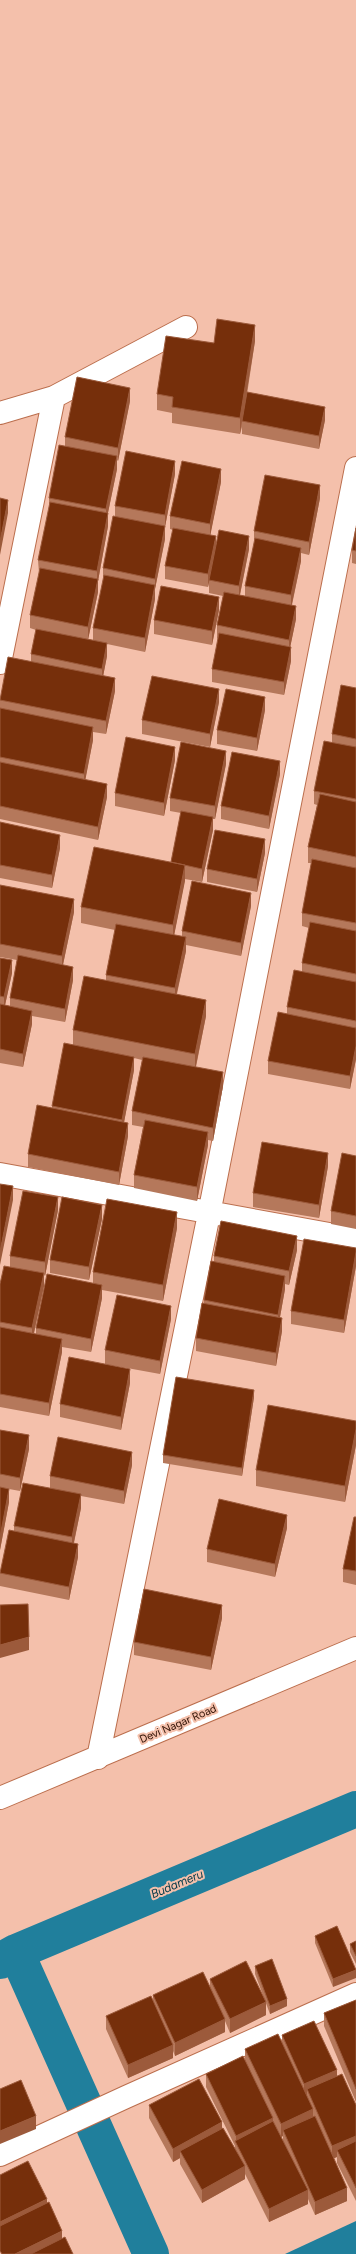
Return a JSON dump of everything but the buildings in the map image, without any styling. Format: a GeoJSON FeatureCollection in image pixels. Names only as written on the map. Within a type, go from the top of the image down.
{"type":"FeatureCollection","features":[{"type":"Feature","properties":{"kind":"street"},"geometry":{"type":"LineString","coordinates":[[0,413],[54,396],[186,327]]}},
{"type":"Feature","properties":{"kind":"street"},"geometry":{"type":"LineString","coordinates":[[0,663],[54,396]]}},
{"type":"Feature","properties":{"kind":"street"},"geometry":{"type":"LineString","coordinates":[[98,1758],[209,1214],[355,474]]}},
{"type":"Feature","properties":{"kind":"street"},"geometry":{"type":"LineString","coordinates":[[0,1174],[209,1214],[356,1239]]}},
{"type":"Feature","properties":{"kind":"street","name":"Devi Nagar Road"},"geometry":{"type":"LineString","coordinates":[[0,1798],[356,1648]]}},
{"type":"Feature","properties":{"kind":"street"},"geometry":{"type":"LineString","coordinates":[[0,2155],[356,1994]]}},
{"type":"Feature","properties":{"kind":"water"},"geometry":{"type":"Polygon","coordinates":[[[356,2221],[356,2254],[285,2254],[356,2221]]]}},
{"type":"Feature","properties":{"kind":"waterway","name":"Budameru"},"geometry":{"type":"LineString","coordinates":[[0,1961],[16,1952],[356,1809]]}},
{"type":"Feature","properties":{"kind":"waterway"},"geometry":{"type":"LineString","coordinates":[[16,1952],[151,2254]]}}]}
